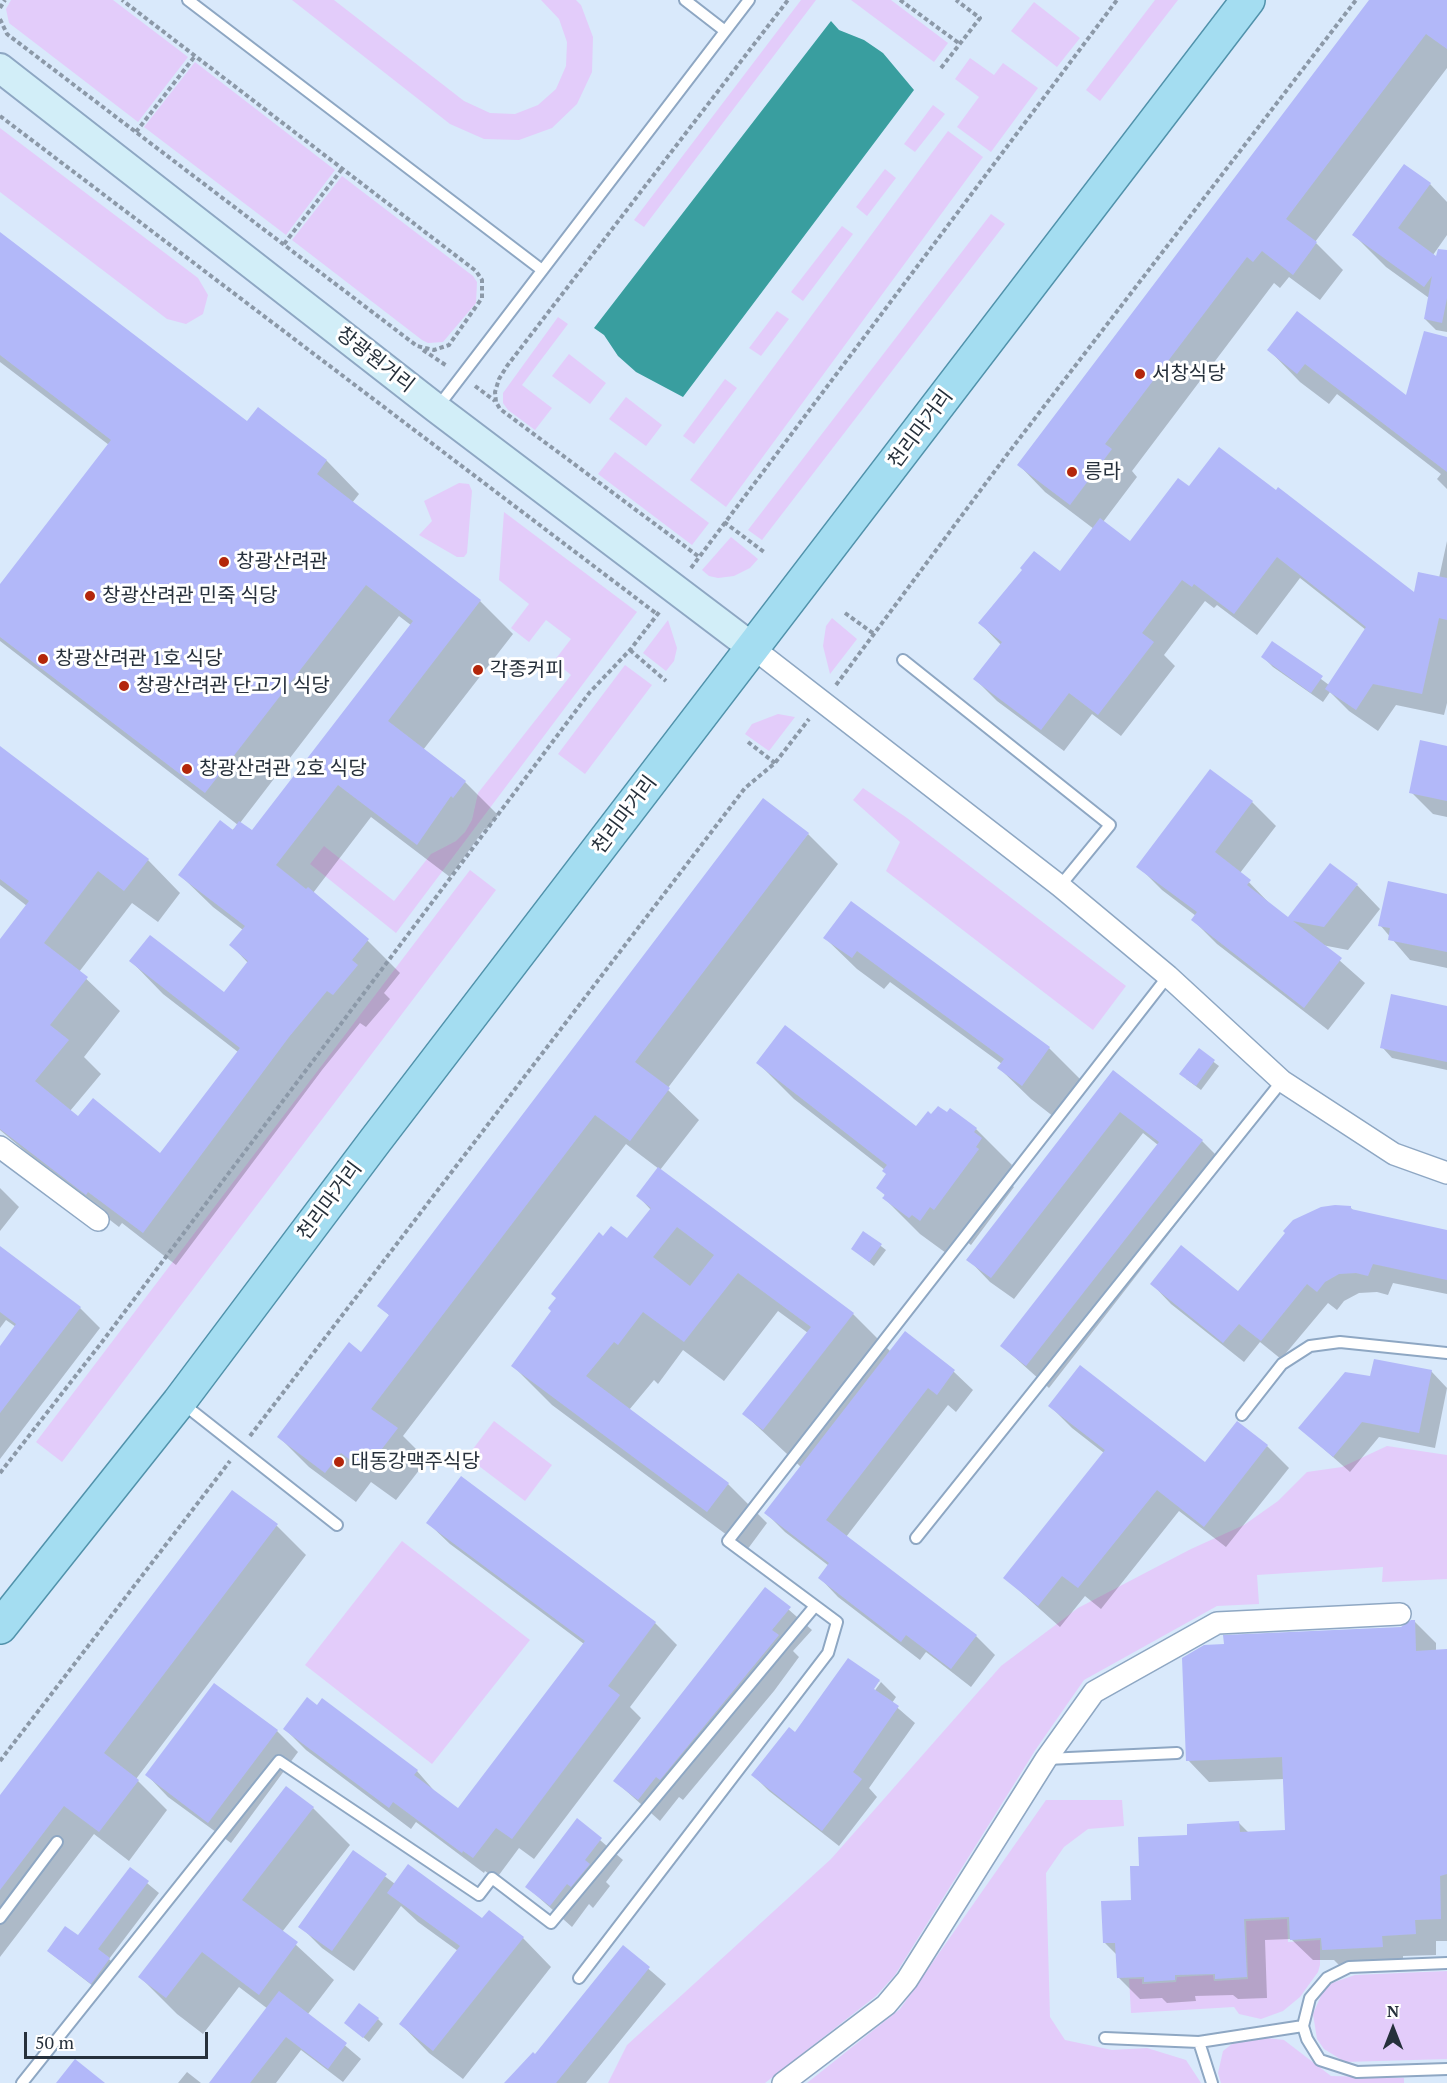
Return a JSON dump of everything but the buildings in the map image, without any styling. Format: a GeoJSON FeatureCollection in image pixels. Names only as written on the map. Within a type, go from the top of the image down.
{"type":"FeatureCollection","features":[{"type":"Feature","properties":{"kind":"main road","name":"천리마거리"},"geometry":{"type":"LineString","coordinates":[[0,1627],[179,1402],[1248,0]]}},
{"type":"Feature","properties":{"kind":"main road","name":"창광원거리"},"geometry":{"type":"LineString","coordinates":[[0,68],[436,408],[753,648]]}},
{"type":"Feature","properties":{"kind":"street"},"geometry":{"type":"LineString","coordinates":[[753,648],[822,704],[1060,886],[1168,976],[1282,1081],[1394,1154],[1447,1173]]}},
{"type":"Feature","properties":{"kind":"street"},"geometry":{"type":"LineString","coordinates":[[0,1147],[98,1220]]}},
{"type":"Feature","properties":{"kind":"street"},"geometry":{"type":"LineString","coordinates":[[783,2083],[886,2005],[907,1980],[1046,1759],[1094,1692],[1217,1623],[1400,1614]]}},
{"type":"Feature","properties":{"kind":"lane"},"geometry":{"type":"LineString","coordinates":[[188,0],[542,270]]}},
{"type":"Feature","properties":{"kind":"lane"},"geometry":{"type":"LineString","coordinates":[[685,0],[725,31]]}},
{"type":"Feature","properties":{"kind":"lane"},"geometry":{"type":"LineString","coordinates":[[436,408],[749,0]]}},
{"type":"Feature","properties":{"kind":"lane"},"geometry":{"type":"LineString","coordinates":[[903,660],[1110,825],[1060,886]]}},
{"type":"Feature","properties":{"kind":"lane"},"geometry":{"type":"LineString","coordinates":[[579,1978],[828,1653],[837,1622],[728,1541],[1168,976]]}},
{"type":"Feature","properties":{"kind":"lane"},"geometry":{"type":"LineString","coordinates":[[916,1538],[1282,1081]]}},
{"type":"Feature","properties":{"kind":"lane"},"geometry":{"type":"LineString","coordinates":[[1242,1415],[1282,1364],[1310,1346],[1340,1342],[1447,1353]]}},
{"type":"Feature","properties":{"kind":"lane"},"geometry":{"type":"LineString","coordinates":[[179,1402],[337,1525]]}},
{"type":"Feature","properties":{"kind":"lane"},"geometry":{"type":"LineString","coordinates":[[22,2083],[279,1761],[479,1895],[492,1878],[551,1923],[815,1606]]}},
{"type":"Feature","properties":{"kind":"lane"},"geometry":{"type":"LineString","coordinates":[[1046,1759],[1176,1753]]}},
{"type":"Feature","properties":{"kind":"lane"},"geometry":{"type":"LineString","coordinates":[[0,1918],[57,1842]]}},
{"type":"Feature","properties":{"kind":"lane"},"geometry":{"type":"LineString","coordinates":[[1447,1963],[1348,1967],[1327,1978],[1310,1998],[1303,2026],[1307,2039],[1320,2060],[1357,2072],[1447,2069]]}},
{"type":"Feature","properties":{"kind":"lane"},"geometry":{"type":"LineString","coordinates":[[1105,2038],[1199,2042],[1303,2026]]}},
{"type":"Feature","properties":{"kind":"lane"},"geometry":{"type":"LineString","coordinates":[[1199,2042],[1212,2083]]}},
{"type":"Feature","properties":{"kind":"path"},"geometry":{"type":"LineString","coordinates":[[0,8],[5,0]]}},
{"type":"Feature","properties":{"kind":"path"},"geometry":{"type":"LineString","coordinates":[[0,19],[1,26],[7,34],[417,346],[434,350],[449,345],[479,305],[483,288],[482,280],[476,271],[122,0]]}},
{"type":"Feature","properties":{"kind":"path"},"geometry":{"type":"LineString","coordinates":[[788,0],[507,366],[499,379],[495,392],[496,402],[501,409],[699,556],[1117,0]]}},
{"type":"Feature","properties":{"kind":"path"},"geometry":{"type":"LineString","coordinates":[[900,0],[960,44]]}},
{"type":"Feature","properties":{"kind":"path"},"geometry":{"type":"LineString","coordinates":[[941,68],[980,18],[956,0]]}},
{"type":"Feature","properties":{"kind":"path"},"geometry":{"type":"LineString","coordinates":[[0,1761],[745,788],[775,763],[822,704],[1006,456],[1356,0]]}},
{"type":"Feature","properties":{"kind":"path"},"geometry":{"type":"LineString","coordinates":[[136,132],[195,56]]}},
{"type":"Feature","properties":{"kind":"path"},"geometry":{"type":"LineString","coordinates":[[0,116],[657,614],[630,650],[590,692],[110,1333],[0,1473]]}},
{"type":"Feature","properties":{"kind":"path"},"geometry":{"type":"LineString","coordinates":[[284,244],[342,169]]}},
{"type":"Feature","properties":{"kind":"path"},"geometry":{"type":"LineString","coordinates":[[724,522],[764,552]]}},
{"type":"Feature","properties":{"kind":"path"},"geometry":{"type":"LineString","coordinates":[[845,613],[874,634]]}},
{"type":"Feature","properties":{"kind":"path"},"geometry":{"type":"LineString","coordinates":[[630,650],[666,681]]}},
{"type":"Feature","properties":{"kind":"path"},"geometry":{"type":"LineString","coordinates":[[747,742],[775,763]]}},
{"type":"Feature","properties":{"kind":"shaded area"},"geometry":{"type":"Polygon","coordinates":[[[11,0],[113,0],[188,57],[138,122],[9,23],[6,9],[11,0]]]}},
{"type":"Feature","properties":{"kind":"shaded area"},"geometry":{"type":"Polygon","coordinates":[[[292,0],[334,0],[464,101],[490,113],[515,114],[538,105],[556,89],[566,66],[567,42],[559,19],[541,0],[576,0],[581,5],[593,37],[592,72],[577,104],[552,128],[519,140],[484,139],[450,124],[292,0]]]}},
{"type":"Feature","properties":{"kind":"shaded area"},"geometry":{"type":"Polygon","coordinates":[[[801,0],[816,0],[644,227],[634,220],[801,0]]]}},
{"type":"Feature","properties":{"kind":"shaded area"},"geometry":{"type":"Polygon","coordinates":[[[851,0],[891,0],[948,43],[934,62],[851,0]]]}},
{"type":"Feature","properties":{"kind":"shaded area"},"geometry":{"type":"Polygon","coordinates":[[[1155,0],[1178,0],[1100,101],[1086,90],[1155,0]]]}},
{"type":"Feature","properties":{"kind":"shaded area"},"geometry":{"type":"Polygon","coordinates":[[[1034,2],[1080,38],[1057,67],[1011,31],[1034,2]]]}},
{"type":"Feature","properties":{"kind":"shaded area"},"geometry":{"type":"Polygon","coordinates":[[[831,21],[839,30],[864,40],[883,53],[914,90],[683,397],[636,372],[618,356],[604,335],[594,328],[831,21]]]}},
{"type":"Feature","properties":{"kind":"shaded area"},"geometry":{"type":"Polygon","coordinates":[[[970,58],[994,75],[1003,63],[1038,88],[991,152],[957,127],[979,97],[955,79],[970,58]]]}},
{"type":"Feature","properties":{"kind":"shaded area"},"geometry":{"type":"Polygon","coordinates":[[[195,62],[335,170],[286,235],[144,127],[195,62]]]}},
{"type":"Feature","properties":{"kind":"shaded area"},"geometry":{"type":"Polygon","coordinates":[[[933,105],[945,114],[915,152],[904,144],[933,105]]]}},
{"type":"Feature","properties":{"kind":"shaded area"},"geometry":{"type":"Polygon","coordinates":[[[0,128],[198,278],[208,295],[203,314],[186,324],[167,319],[0,192],[0,128]]]}},
{"type":"Feature","properties":{"kind":"shaded area"},"geometry":{"type":"Polygon","coordinates":[[[948,131],[983,157],[726,507],[690,480],[948,131]]]}},
{"type":"Feature","properties":{"kind":"shaded area"},"geometry":{"type":"Polygon","coordinates":[[[885,169],[896,178],[867,216],[856,207],[885,169]]]}},
{"type":"Feature","properties":{"kind":"shaded area"},"geometry":{"type":"Polygon","coordinates":[[[342,176],[473,276],[477,282],[476,303],[443,342],[428,343],[422,340],[292,240],[342,176]]]}},
{"type":"Feature","properties":{"kind":"shaded area"},"geometry":{"type":"Polygon","coordinates":[[[991,214],[1005,224],[762,540],[748,530],[991,214]]]}},
{"type":"Feature","properties":{"kind":"shaded area"},"geometry":{"type":"Polygon","coordinates":[[[842,226],[853,234],[803,301],[791,292],[842,226]]]}},
{"type":"Feature","properties":{"kind":"shaded area"},"geometry":{"type":"Polygon","coordinates":[[[777,311],[789,319],[761,356],[749,348],[777,311]]]}},
{"type":"Feature","properties":{"kind":"shaded area"},"geometry":{"type":"Polygon","coordinates":[[[558,317],[568,324],[522,385],[552,408],[535,430],[508,410],[503,403],[503,393],[558,317]]]}},
{"type":"Feature","properties":{"kind":"shaded area"},"geometry":{"type":"Polygon","coordinates":[[[569,354],[606,383],[590,404],[552,376],[569,354]]]}},
{"type":"Feature","properties":{"kind":"shaded area"},"geometry":{"type":"Polygon","coordinates":[[[725,379],[737,388],[694,444],[683,436],[725,379]]]}},
{"type":"Feature","properties":{"kind":"shaded area"},"geometry":{"type":"Polygon","coordinates":[[[626,397],[662,425],[646,446],[609,419],[626,397]]]}},
{"type":"Feature","properties":{"kind":"shaded area"},"geometry":{"type":"Polygon","coordinates":[[[615,452],[709,523],[692,545],[598,474],[615,452]]]}},
{"type":"Feature","properties":{"kind":"shaded area"},"geometry":{"type":"Polygon","coordinates":[[[459,483],[469,484],[472,491],[467,553],[464,557],[457,557],[419,535],[432,521],[424,501],[459,483]]]}},
{"type":"Feature","properties":{"kind":"shaded area"},"geometry":{"type":"Polygon","coordinates":[[[504,512],[637,612],[396,933],[310,864],[324,846],[394,901],[431,854],[456,841],[465,832],[472,820],[478,793],[571,675],[554,661],[571,639],[546,620],[529,642],[511,628],[529,604],[499,580],[504,512]]]}},
{"type":"Feature","properties":{"kind":"shaded area"},"geometry":{"type":"Polygon","coordinates":[[[731,537],[758,559],[750,568],[734,576],[718,578],[709,576],[702,570],[731,537]]]}},
{"type":"Feature","properties":{"kind":"shaded area"},"geometry":{"type":"Polygon","coordinates":[[[832,618],[857,639],[830,674],[823,646],[826,626],[832,618]]]}},
{"type":"Feature","properties":{"kind":"shaded area"},"geometry":{"type":"Polygon","coordinates":[[[668,620],[677,648],[674,661],[666,671],[643,653],[668,620]]]}},
{"type":"Feature","properties":{"kind":"shaded area"},"geometry":{"type":"Polygon","coordinates":[[[625,665],[652,685],[585,774],[558,754],[625,665]]]}},
{"type":"Feature","properties":{"kind":"shaded area"},"geometry":{"type":"Polygon","coordinates":[[[778,714],[795,717],[769,751],[745,734],[752,724],[778,714]]]}},
{"type":"Feature","properties":{"kind":"shaded area"},"geometry":{"type":"Polygon","coordinates":[[[863,788],[907,818],[1126,986],[1093,1030],[886,871],[900,842],[853,800],[863,788]]]}},
{"type":"Feature","properties":{"kind":"shaded area"},"geometry":{"type":"Polygon","coordinates":[[[470,870],[496,890],[62,1462],[36,1442],[470,870]]]}},
{"type":"Feature","properties":{"kind":"shaded area"},"geometry":{"type":"Polygon","coordinates":[[[494,1421],[552,1465],[525,1501],[467,1457],[494,1421]]]}},
{"type":"Feature","properties":{"kind":"shaded area"},"geometry":{"type":"Polygon","coordinates":[[[1387,1446],[1447,1455],[1447,1579],[1382,1582],[1383,1567],[1257,1575],[1259,1604],[1217,1606],[1084,1680],[1036,1749],[895,1975],[876,1996],[765,2083],[608,2083],[627,2045],[831,1859],[1001,1666],[1078,1608],[1191,1549],[1244,1525],[1278,1501],[1307,1472],[1342,1467],[1387,1446]]]}},
{"type":"Feature","properties":{"kind":"shaded area"},"geometry":{"type":"Polygon","coordinates":[[[402,1541],[530,1640],[432,1764],[305,1665],[402,1541]]]}},
{"type":"Feature","properties":{"kind":"shaded area"},"geometry":{"type":"Polygon","coordinates":[[[1046,1800],[1122,1800],[1124,1826],[1088,1829],[1064,1847],[1046,1873],[1050,2017],[1065,2040],[1112,2050],[1147,2048],[1186,2060],[1201,2083],[807,2083],[900,2009],[1046,1800]]]}},
{"type":"Feature","properties":{"kind":"shaded area"},"geometry":{"type":"Polygon","coordinates":[[[1287,1919],[1288,1942],[1320,1940],[1320,1965],[1318,1972],[1300,1997],[1283,2011],[1261,2019],[1239,2014],[1234,2007],[1131,2013],[1129,1979],[1142,1979],[1142,1984],[1176,1982],[1177,1977],[1213,1975],[1214,1981],[1248,1979],[1246,1921],[1287,1919]]]}},
{"type":"Feature","properties":{"kind":"shaded area"},"geometry":{"type":"Polygon","coordinates":[[[1447,1971],[1447,2059],[1345,2062],[1324,2049],[1317,2039],[1313,2014],[1323,1991],[1332,1983],[1355,1975],[1447,1971]]]}},
{"type":"Feature","properties":{"kind":"shaded area"},"geometry":{"type":"Polygon","coordinates":[[[1258,2037],[1284,2040],[1331,2076],[1404,2078],[1404,2083],[1221,2083],[1218,2073],[1223,2051],[1237,2040],[1258,2037]]]}},
{"type":"Feature","properties":{"kind":"place","name":"서창식당"},"geometry":{"type":"Point","coordinates":[1140,374]}},
{"type":"Feature","properties":{"kind":"place","name":"릉라"},"geometry":{"type":"Point","coordinates":[1072,472]}},
{"type":"Feature","properties":{"kind":"place","name":"창광산려관"},"geometry":{"type":"Point","coordinates":[224,562]}},
{"type":"Feature","properties":{"kind":"place","name":"창광산려관 민죽 식당"},"geometry":{"type":"Point","coordinates":[90,596]}},
{"type":"Feature","properties":{"kind":"place","name":"창광산려관 1호 식당"},"geometry":{"type":"Point","coordinates":[43,659]}},
{"type":"Feature","properties":{"kind":"place","name":"각종커피"},"geometry":{"type":"Point","coordinates":[478,670]}},
{"type":"Feature","properties":{"kind":"place","name":"창광산려관 단고기 식당"},"geometry":{"type":"Point","coordinates":[124,686]}},
{"type":"Feature","properties":{"kind":"place","name":"창광산려관 2호 식당"},"geometry":{"type":"Point","coordinates":[187,769]}},
{"type":"Feature","properties":{"kind":"place","name":"대동강맥주식당"},"geometry":{"type":"Point","coordinates":[339,1462]}}]}
